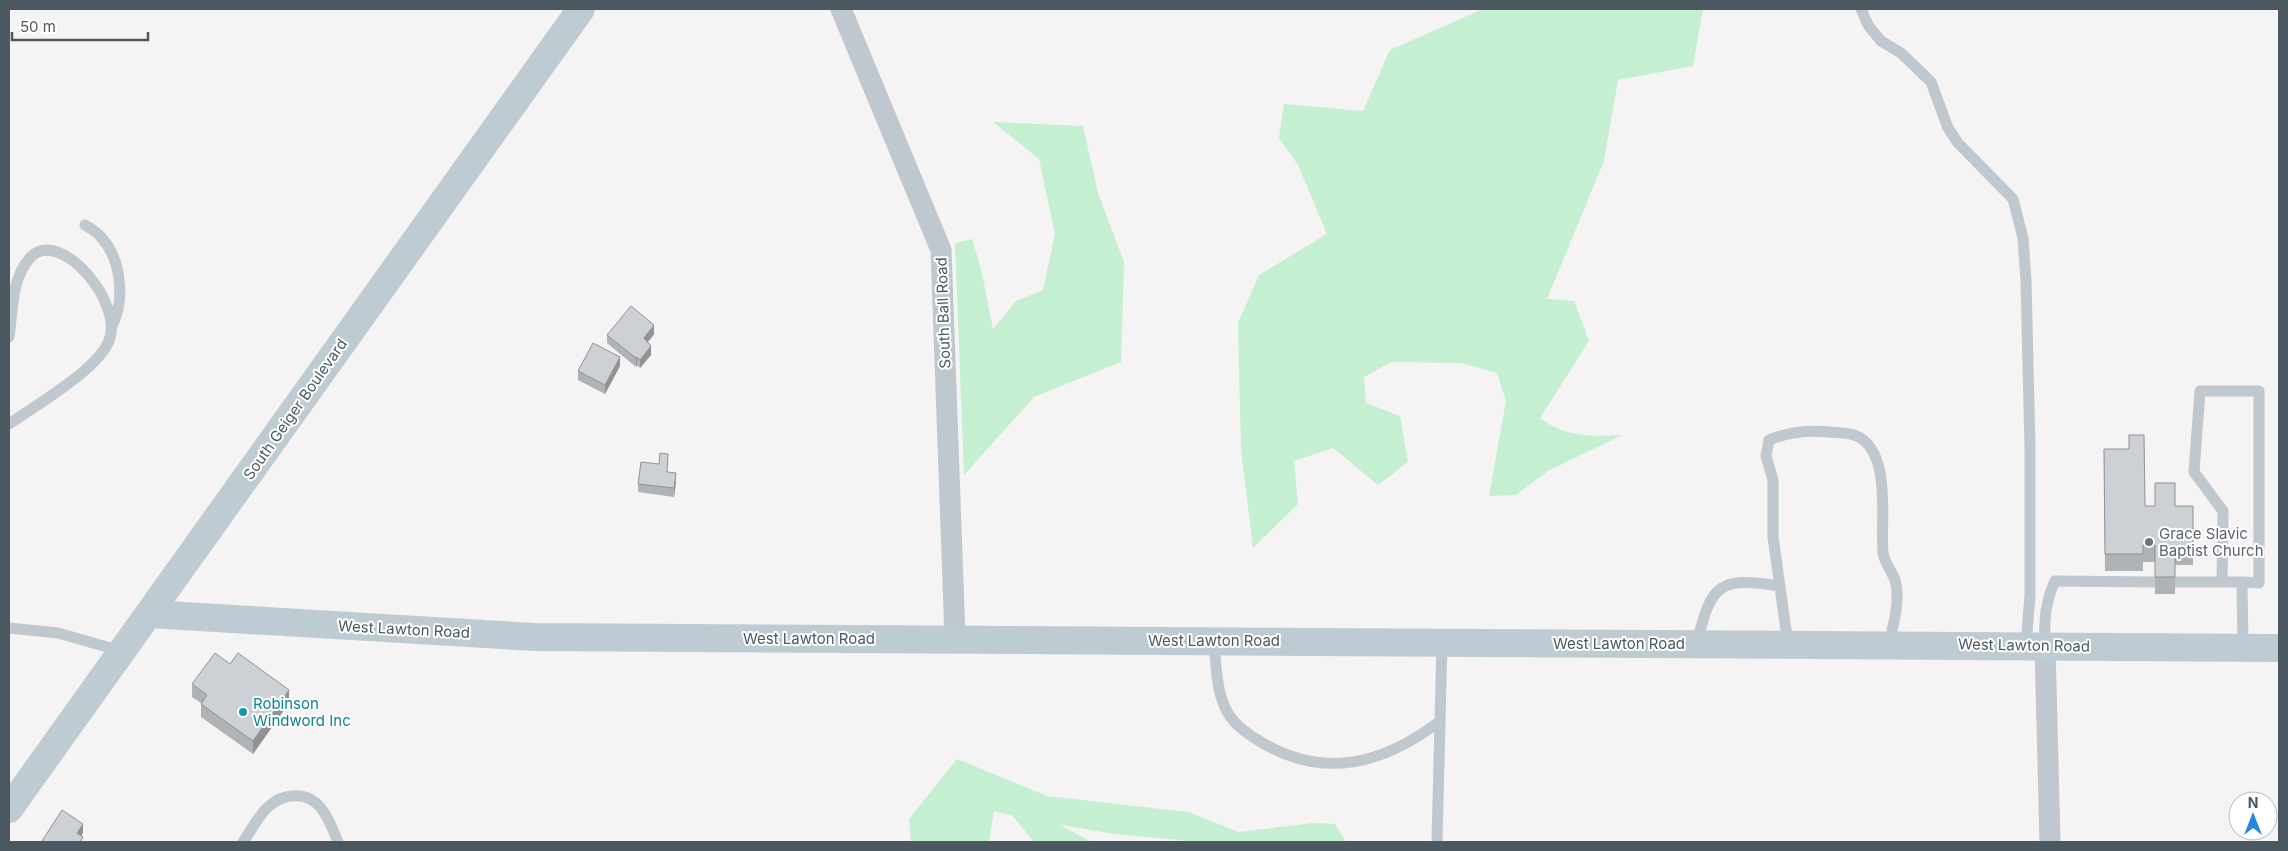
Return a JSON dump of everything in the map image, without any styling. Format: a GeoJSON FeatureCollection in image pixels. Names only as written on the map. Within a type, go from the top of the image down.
{"type":"FeatureCollection","features":[{"type":"Feature","properties":{"kind":"street","name":"South Geiger Boulevard"},"geometry":{"type":"LineString","coordinates":[[9,809],[580,9]]}},
{"type":"Feature","properties":{"kind":"street","name":"South Ball Road"},"geometry":{"type":"LineString","coordinates":[[841,9],[941,250],[954,638]]}},
{"type":"Feature","properties":{"kind":"street","name":"West Lawton Road"},"geometry":{"type":"LineString","coordinates":[[148,614],[534,637],[1442,641],[2279,648]]}},
{"type":"Feature","properties":{"kind":"street"},"geometry":{"type":"LineString","coordinates":[[2035,645],[2050,842]]}},
{"type":"Feature","properties":{"kind":"lane"},"geometry":{"type":"LineString","coordinates":[[1861,9],[1868,25],[1881,41],[1901,53],[1931,82],[1948,128],[1958,143],[2013,199],[2023,238],[2026,281],[2030,449],[2030,594],[2035,645]]}},
{"type":"Feature","properties":{"kind":"lane"},"geometry":{"type":"LineString","coordinates":[[9,424],[74,378],[102,353],[109,341],[118,313],[120,296],[117,270],[108,247],[100,236],[86,225]]}},
{"type":"Feature","properties":{"kind":"lane"},"geometry":{"type":"LineString","coordinates":[[9,337],[13,297],[21,272],[30,258],[37,252],[49,251],[63,254],[80,267],[90,277],[104,298],[113,324]]}},
{"type":"Feature","properties":{"kind":"lane"},"geometry":{"type":"LineString","coordinates":[[2175,582],[2259,583],[2259,391],[2200,392],[2194,472],[2223,511],[2222,582]]}},
{"type":"Feature","properties":{"kind":"lane"},"geometry":{"type":"LineString","coordinates":[[1788,644],[1773,537],[1773,480],[1766,456],[1769,440],[1780,435],[1810,431],[1848,434],[1859,437],[1868,445],[1874,458],[1883,493],[1883,552],[1895,582],[1896,594],[1889,644]]}},
{"type":"Feature","properties":{"kind":"lane"},"geometry":{"type":"LineString","coordinates":[[1697,643],[1705,609],[1716,592],[1728,584],[1748,581],[1779,586]]}},
{"type":"Feature","properties":{"kind":"lane"},"geometry":{"type":"LineString","coordinates":[[2035,645],[2044,619],[2049,594],[2055,581],[2155,582]]}},
{"type":"Feature","properties":{"kind":"lane"},"geometry":{"type":"LineString","coordinates":[[2242,582],[2243,648]]}},
{"type":"Feature","properties":{"kind":"lane"},"geometry":{"type":"LineString","coordinates":[[9,628],[58,633],[123,651]]}},
{"type":"Feature","properties":{"kind":"lane"},"geometry":{"type":"LineString","coordinates":[[1214,640],[1218,687],[1224,706],[1233,720],[1247,733],[1280,754],[1328,764],[1352,763],[1380,755],[1406,744],[1440,721]]}},
{"type":"Feature","properties":{"kind":"lane"},"geometry":{"type":"LineString","coordinates":[[1437,842],[1442,641]]}},
{"type":"Feature","properties":{"kind":"lane"},"geometry":{"type":"LineString","coordinates":[[244,842],[266,808],[279,798],[293,795],[309,799],[321,808],[338,842]]}},
{"type":"Feature","properties":{"kind":"green space"},"geometry":{"type":"Polygon","coordinates":[[[1483,9],[1703,9],[1693,66],[1618,80],[1604,161],[1547,299],[1574,301],[1589,341],[1540,418],[1559,429],[1569,432],[1590,436],[1622,435],[1548,471],[1516,495],[1489,496],[1506,401],[1497,373],[1461,363],[1391,362],[1364,377],[1366,403],[1400,416],[1408,462],[1378,485],[1333,448],[1294,461],[1298,504],[1253,548],[1241,449],[1238,323],[1259,275],[1327,234],[1298,165],[1279,138],[1284,104],[1363,111],[1390,50],[1483,9]]]}},
{"type":"Feature","properties":{"kind":"green space"},"geometry":{"type":"Polygon","coordinates":[[[993,122],[1083,126],[1098,193],[1124,262],[1121,362],[1034,397],[964,475],[955,243],[972,239],[981,269],[993,329],[1016,301],[1043,290],[1055,234],[1039,159],[993,122]]]}},
{"type":"Feature","properties":{"kind":"green space"},"geometry":{"type":"Polygon","coordinates":[[[957,759],[1047,796],[1188,812],[1239,832],[1313,823],[1335,824],[1346,842],[1199,842],[1115,834],[1060,825],[1092,842],[1034,842],[1013,816],[994,811],[989,842],[911,842],[909,819],[957,759]]]}},
{"type":"Feature","properties":{"kind":"building"},"geometry":{"type":"Polygon","coordinates":[[[631,306],[654,325],[644,338],[651,346],[640,360],[607,335],[631,306]]]}},
{"type":"Feature","properties":{"kind":"building"},"geometry":{"type":"Polygon","coordinates":[[[593,343],[620,357],[605,385],[578,371],[593,343]]]}},
{"type":"Feature","properties":{"kind":"building","name":"Grace Slavic Baptist Church"},"geometry":{"type":"Polygon","coordinates":[[[2129,435],[2144,435],[2145,506],[2155,506],[2155,483],[2175,483],[2175,506],[2193,506],[2193,548],[2175,548],[2175,577],[2155,577],[2155,545],[2143,545],[2143,554],[2105,554],[2104,449],[2129,449],[2129,435]]]}},
{"type":"Feature","properties":{"kind":"building"},"geometry":{"type":"Polygon","coordinates":[[[660,453],[668,454],[667,472],[676,473],[674,488],[638,484],[641,462],[659,464],[660,453]]]}},
{"type":"Feature","properties":{"kind":"building","name":"Robinson Windword Inc"},"geometry":{"type":"Polygon","coordinates":[[[215,653],[230,664],[238,653],[289,690],[253,741],[201,704],[207,695],[192,684],[215,653]]]}},
{"type":"Feature","properties":{"kind":"building"},"geometry":{"type":"Polygon","coordinates":[[[62,810],[83,824],[77,833],[83,837],[80,842],[42,841],[62,810]]]}},
{"type":"Feature","properties":{"kind":"place","name":"Grace Slavic Baptist Church"},"geometry":{"type":"Point","coordinates":[2149,542]}},
{"type":"Feature","properties":{"kind":"place","name":"Robinson Windword Inc"},"geometry":{"type":"Point","coordinates":[243,712]}}]}
